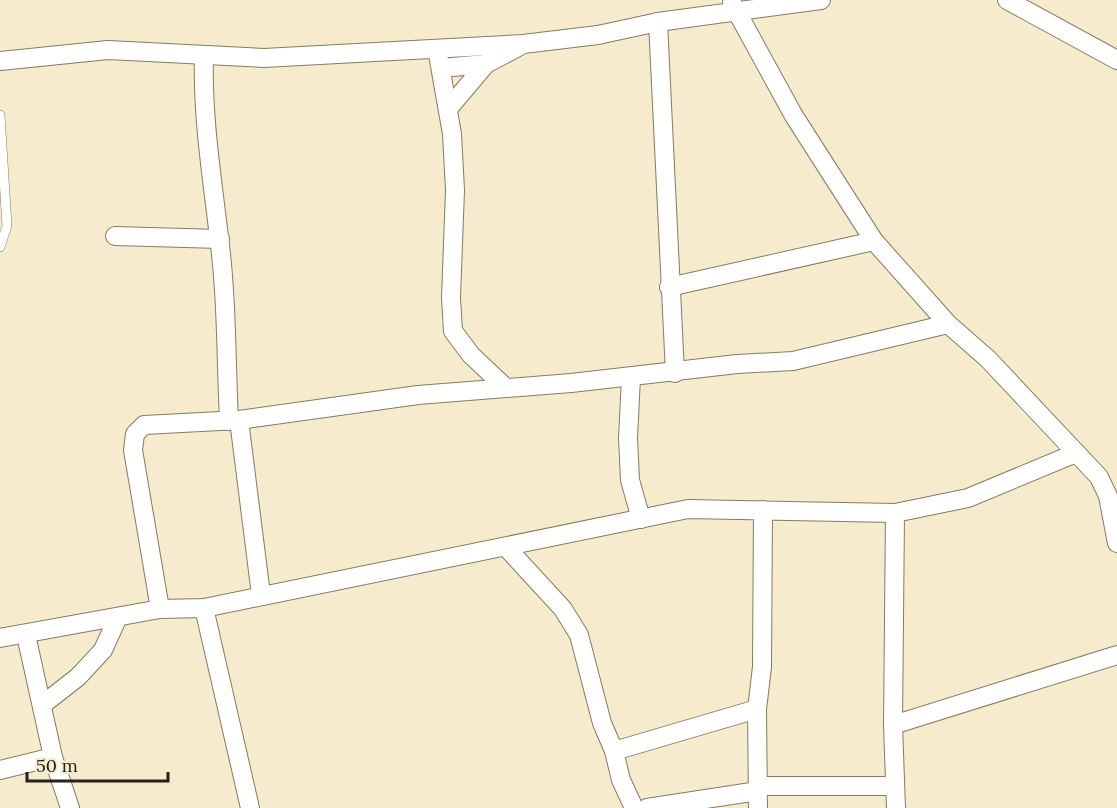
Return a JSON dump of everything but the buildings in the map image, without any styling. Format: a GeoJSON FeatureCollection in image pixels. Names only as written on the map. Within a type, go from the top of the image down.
{"type":"FeatureCollection","features":[{"type":"Feature","properties":{"kind":"street"},"geometry":{"type":"LineString","coordinates":[[0,61],[108,50],[264,58],[523,44],[598,35],[734,6],[820,0]]}},
{"type":"Feature","properties":{"kind":"street"},"geometry":{"type":"LineString","coordinates":[[1007,0],[1117,60]]}},
{"type":"Feature","properties":{"kind":"street"},"geometry":{"type":"LineString","coordinates":[[734,6],[794,116],[874,241],[948,324],[988,359],[1099,477],[1108,496],[1117,543]]}},
{"type":"Feature","properties":{"kind":"street"},"geometry":{"type":"LineString","coordinates":[[658,22],[669,287],[675,373]]}},
{"type":"Feature","properties":{"kind":"street"},"geometry":{"type":"LineString","coordinates":[[448,109],[486,64],[523,44]]}},
{"type":"Feature","properties":{"kind":"street"},"geometry":{"type":"LineString","coordinates":[[437,49],[448,109],[455,190],[451,298],[453,331],[471,355],[506,388]]}},
{"type":"Feature","properties":{"kind":"street"},"geometry":{"type":"LineString","coordinates":[[204,54],[203,83],[212,190],[220,239],[234,421],[261,595]]}},
{"type":"Feature","properties":{"kind":"street"},"geometry":{"type":"LineString","coordinates":[[441,68],[486,64]]}},
{"type":"Feature","properties":{"kind":"street"},"geometry":{"type":"LineString","coordinates":[[115,236],[220,239]]}},
{"type":"Feature","properties":{"kind":"street"},"geometry":{"type":"LineString","coordinates":[[669,287],[874,241]]}},
{"type":"Feature","properties":{"kind":"street"},"geometry":{"type":"LineString","coordinates":[[160,609],[133,450],[135,434],[144,425],[234,421],[418,395],[675,373],[737,364],[793,361],[948,324]]}},
{"type":"Feature","properties":{"kind":"street"},"geometry":{"type":"LineString","coordinates":[[631,377],[628,438],[630,480],[641,519]]}},
{"type":"Feature","properties":{"kind":"street"},"geometry":{"type":"LineString","coordinates":[[0,638],[160,609],[204,608],[688,509],[896,513],[968,498],[1076,453]]}},
{"type":"Feature","properties":{"kind":"street"},"geometry":{"type":"LineString","coordinates":[[758,795],[757,709],[762,667],[764,510]]}},
{"type":"Feature","properties":{"kind":"street"},"geometry":{"type":"LineString","coordinates":[[896,513],[893,725],[896,808]]}},
{"type":"Feature","properties":{"kind":"street"},"geometry":{"type":"LineString","coordinates":[[506,547],[563,609],[579,635],[602,723],[614,751],[621,780],[634,808]]}},
{"type":"Feature","properties":{"kind":"street"},"geometry":{"type":"LineString","coordinates":[[204,608],[250,808]]}},
{"type":"Feature","properties":{"kind":"street"},"geometry":{"type":"LineString","coordinates":[[42,705],[78,676],[103,650],[118,617]]}},
{"type":"Feature","properties":{"kind":"street"},"geometry":{"type":"LineString","coordinates":[[26,635],[53,757],[70,808]]}},
{"type":"Feature","properties":{"kind":"street"},"geometry":{"type":"LineString","coordinates":[[893,725],[1117,655]]}},
{"type":"Feature","properties":{"kind":"street"},"geometry":{"type":"LineString","coordinates":[[614,751],[757,709]]}},
{"type":"Feature","properties":{"kind":"street"},"geometry":{"type":"LineString","coordinates":[[0,770],[53,757]]}},
{"type":"Feature","properties":{"kind":"street"},"geometry":{"type":"LineString","coordinates":[[647,808],[758,795],[894,786]]}},
{"type":"Feature","properties":{"kind":"lane"},"geometry":{"type":"LineString","coordinates":[[0,115],[7,226],[0,247]]}}]}
